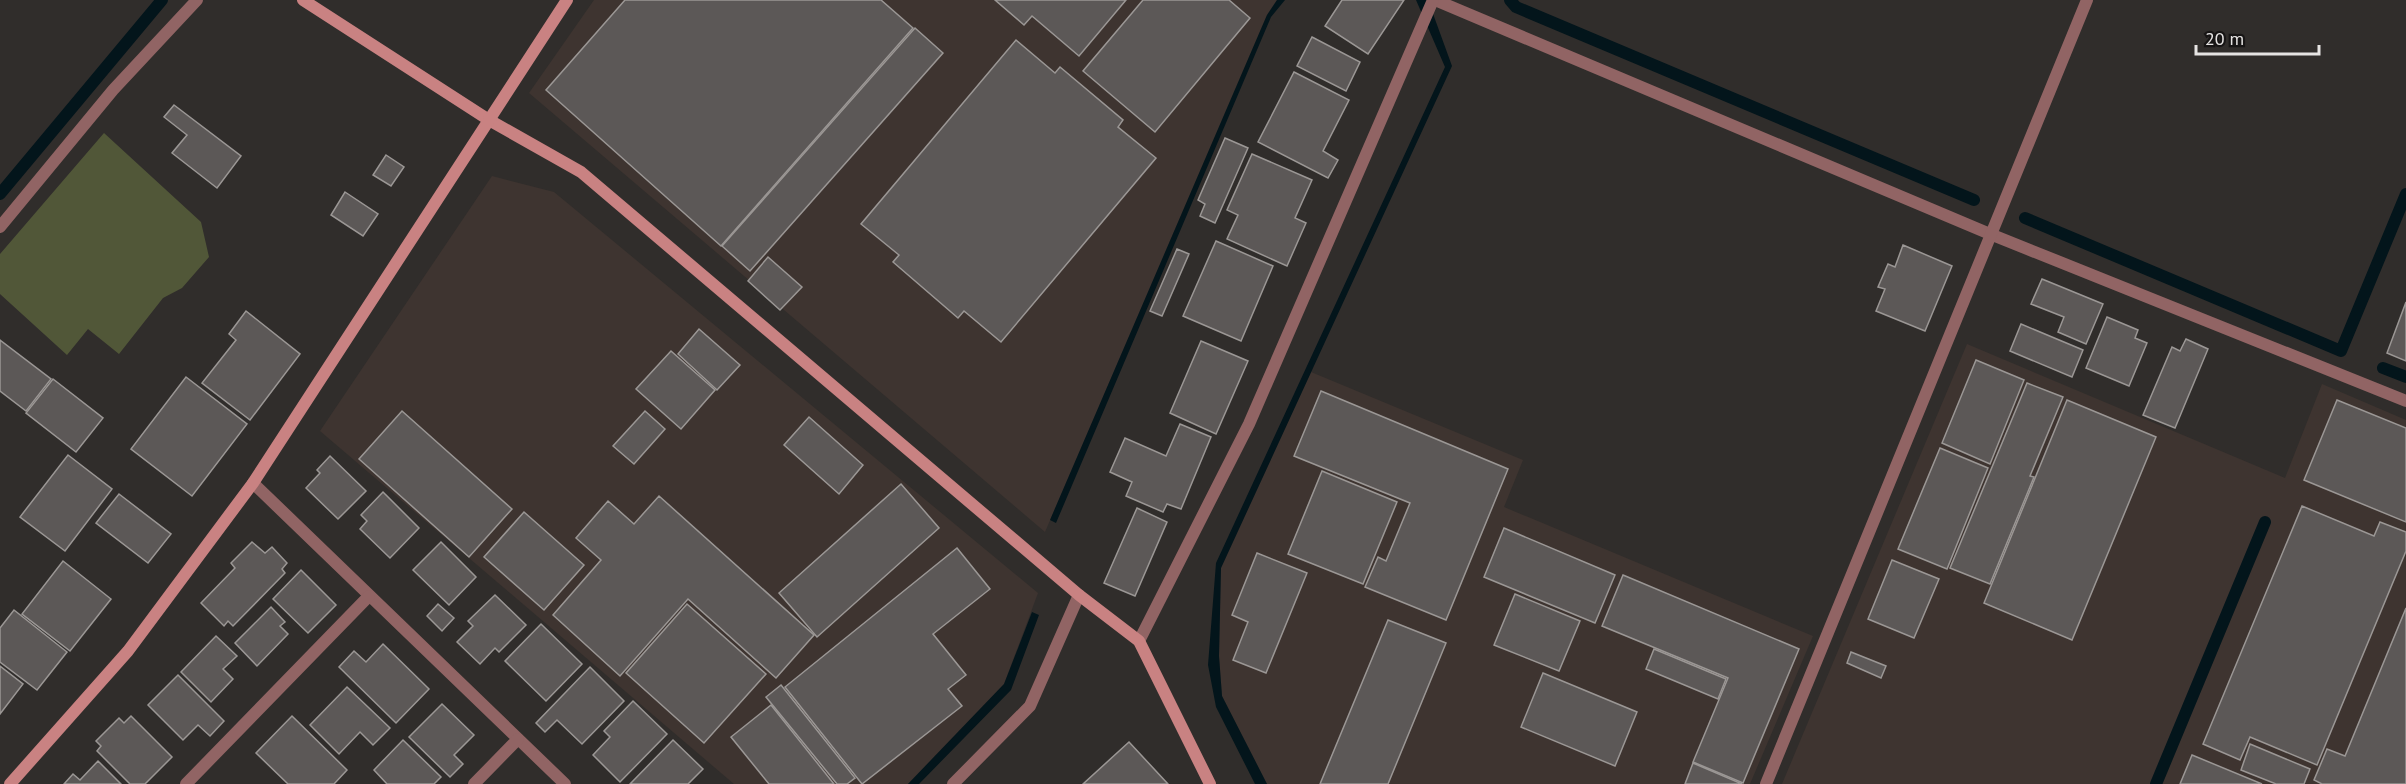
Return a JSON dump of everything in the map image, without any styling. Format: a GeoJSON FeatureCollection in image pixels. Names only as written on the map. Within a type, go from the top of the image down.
{"type":"FeatureCollection","features":[{"type":"Feature","properties":{"kind":"street"},"geometry":{"type":"LineString","coordinates":[[0,226],[113,90],[197,0]]}},
{"type":"Feature","properties":{"kind":"street"},"geometry":{"type":"LineString","coordinates":[[303,0],[489,120],[581,172],[1078,595],[1139,641],[1210,784]]}},
{"type":"Feature","properties":{"kind":"street"},"geometry":{"type":"LineString","coordinates":[[10,784],[128,651],[253,483],[567,0]]}},
{"type":"Feature","properties":{"kind":"street"},"geometry":{"type":"LineString","coordinates":[[1139,641],[1249,424],[1434,0],[1990,234],[2406,401]]}},
{"type":"Feature","properties":{"kind":"street"},"geometry":{"type":"LineString","coordinates":[[1766,784],[2087,0]]}},
{"type":"Feature","properties":{"kind":"street"},"geometry":{"type":"LineString","coordinates":[[253,483],[565,784]]}},
{"type":"Feature","properties":{"kind":"street"},"geometry":{"type":"LineString","coordinates":[[953,784],[1030,706],[1078,595]]}},
{"type":"Feature","properties":{"kind":"street"},"geometry":{"type":"LineString","coordinates":[[186,784],[369,596]]}},
{"type":"Feature","properties":{"kind":"street"},"geometry":{"type":"LineString","coordinates":[[474,784],[518,739]]}},
{"type":"Feature","properties":{"kind":"shaded area"},"geometry":{"type":"Polygon","coordinates":[[[594,0],[1277,0],[1267,15],[1045,532],[529,93],[594,0]]]}},
{"type":"Feature","properties":{"kind":"shaded area"},"geometry":{"type":"Polygon","coordinates":[[[1277,0],[1285,0],[1271,17],[1056,523],[1050,520],[1267,15],[1277,0]]]}},
{"type":"Feature","properties":{"kind":"shaded area"},"geometry":{"type":"Polygon","coordinates":[[[1416,0],[1428,0],[1452,66],[1221,568],[1219,656],[1222,696],[1267,784],[1255,784],[1216,707],[1208,665],[1216,563],[1445,67],[1416,0]]]}},
{"type":"Feature","properties":{"kind":"shaded area"},"geometry":{"type":"Polygon","coordinates":[[[492,176],[554,192],[1038,593],[1004,684],[908,784],[734,784],[320,431],[492,176]]]}},
{"type":"Feature","properties":{"kind":"shaded area"},"geometry":{"type":"Polygon","coordinates":[[[1967,344],[2285,478],[2322,384],[2406,420],[2406,784],[1782,784],[1967,344]]]}},
{"type":"Feature","properties":{"kind":"shaded area"},"geometry":{"type":"Polygon","coordinates":[[[1311,372],[1523,460],[1504,507],[1813,636],[1750,784],[1267,784],[1222,696],[1219,656],[1221,568],[1311,372]]]}},
{"type":"Feature","properties":{"kind":"shaded area"},"geometry":{"type":"Polygon","coordinates":[[[1032,612],[1039,615],[1011,690],[919,784],[908,784],[1004,684],[1032,612]]]}},
{"type":"Feature","properties":{"kind":"green space"},"geometry":{"type":"Polygon","coordinates":[[[104,133],[201,222],[209,257],[182,288],[163,298],[119,354],[88,329],[67,355],[0,294],[0,254],[104,133]]]}},
{"type":"Feature","properties":{"kind":"building"},"geometry":{"type":"Polygon","coordinates":[[[625,0],[881,0],[913,28],[721,246],[546,90],[625,0]]]}},
{"type":"Feature","properties":{"kind":"building"},"geometry":{"type":"Polygon","coordinates":[[[995,0],[1126,0],[1079,56],[1032,16],[1024,25],[995,0]]]}},
{"type":"Feature","properties":{"kind":"building"},"geometry":{"type":"Polygon","coordinates":[[[1143,0],[1229,0],[1250,18],[1155,132],[1083,71],[1143,0]]]}},
{"type":"Feature","properties":{"kind":"building"},"geometry":{"type":"Polygon","coordinates":[[[1342,0],[1404,0],[1368,54],[1325,26],[1342,0]]]}},
{"type":"Feature","properties":{"kind":"building"},"geometry":{"type":"Polygon","coordinates":[[[915,28],[943,53],[750,271],[722,246],[915,28]]]}},
{"type":"Feature","properties":{"kind":"building"},"geometry":{"type":"Polygon","coordinates":[[[1312,37],[1360,62],[1346,91],[1297,66],[1312,37]]]}},
{"type":"Feature","properties":{"kind":"building"},"geometry":{"type":"Polygon","coordinates":[[[1016,40],[1055,73],[1060,67],[1123,120],[1118,127],[1156,158],[1001,342],[964,311],[958,318],[893,262],[899,255],[861,224],[1016,40]]]}},
{"type":"Feature","properties":{"kind":"building"},"geometry":{"type":"Polygon","coordinates":[[[1294,72],[1349,100],[1323,151],[1338,160],[1328,178],[1258,142],[1294,72]]]}},
{"type":"Feature","properties":{"kind":"building"},"geometry":{"type":"Polygon","coordinates":[[[174,105],[241,156],[217,188],[172,153],[187,135],[164,117],[174,105]]]}},
{"type":"Feature","properties":{"kind":"building"},"geometry":{"type":"Polygon","coordinates":[[[1225,138],[1248,148],[1215,223],[1200,216],[1205,204],[1198,200],[1225,138]]]}},
{"type":"Feature","properties":{"kind":"building"},"geometry":{"type":"Polygon","coordinates":[[[1252,154],[1312,180],[1295,218],[1306,223],[1287,266],[1227,239],[1238,215],[1227,210],[1252,154]]]}},
{"type":"Feature","properties":{"kind":"building"},"geometry":{"type":"Polygon","coordinates":[[[386,155],[404,167],[391,186],[373,175],[386,155]]]}},
{"type":"Feature","properties":{"kind":"building"},"geometry":{"type":"Polygon","coordinates":[[[345,192],[378,214],[363,236],[331,215],[345,192]]]}},
{"type":"Feature","properties":{"kind":"building"},"geometry":{"type":"Polygon","coordinates":[[[1216,241],[1273,266],[1241,341],[1183,316],[1216,241]]]}},
{"type":"Feature","properties":{"kind":"building"},"geometry":{"type":"Polygon","coordinates":[[[1903,245],[1952,266],[1925,331],[1876,311],[1885,289],[1878,287],[1888,264],[1895,267],[1903,245]]]}},
{"type":"Feature","properties":{"kind":"building"},"geometry":{"type":"Polygon","coordinates":[[[1177,249],[1189,254],[1162,316],[1150,311],[1177,249]]]}},
{"type":"Feature","properties":{"kind":"building"},"geometry":{"type":"Polygon","coordinates":[[[768,257],[802,287],[780,310],[748,281],[768,257]]]}},
{"type":"Feature","properties":{"kind":"building"},"geometry":{"type":"Polygon","coordinates":[[[2042,279],[2103,304],[2086,344],[2058,332],[2064,317],[2031,304],[2042,279]]]}},
{"type":"Feature","properties":{"kind":"building"},"geometry":{"type":"Polygon","coordinates":[[[2406,302],[2406,361],[2387,353],[2406,302]]]}},
{"type":"Feature","properties":{"kind":"building"},"geometry":{"type":"Polygon","coordinates":[[[246,311],[300,354],[250,420],[202,383],[236,340],[229,334],[246,311]]]}},
{"type":"Feature","properties":{"kind":"building"},"geometry":{"type":"Polygon","coordinates":[[[2107,317],[2138,330],[2135,338],[2147,343],[2129,386],[2086,368],[2107,317]]]}},
{"type":"Feature","properties":{"kind":"building"},"geometry":{"type":"Polygon","coordinates":[[[2021,324],[2083,350],[2072,377],[2010,351],[2021,324]]]}},
{"type":"Feature","properties":{"kind":"building"},"geometry":{"type":"Polygon","coordinates":[[[699,329],[740,365],[717,390],[678,354],[699,329]]]}},
{"type":"Feature","properties":{"kind":"building"},"geometry":{"type":"Polygon","coordinates":[[[2186,339],[2208,349],[2175,428],[2143,415],[2172,347],[2180,351],[2186,339]]]}},
{"type":"Feature","properties":{"kind":"building"},"geometry":{"type":"Polygon","coordinates":[[[0,340],[51,379],[26,411],[0,391],[0,340]]]}},
{"type":"Feature","properties":{"kind":"building"},"geometry":{"type":"Polygon","coordinates":[[[1201,341],[1248,361],[1216,434],[1170,413],[1201,341]]]}},
{"type":"Feature","properties":{"kind":"building"},"geometry":{"type":"Polygon","coordinates":[[[671,351],[715,390],[681,429],[636,389],[671,351]]]}},
{"type":"Feature","properties":{"kind":"building"},"geometry":{"type":"Polygon","coordinates":[[[1976,360],[2024,380],[1990,464],[1942,443],[1976,360]]]}},
{"type":"Feature","properties":{"kind":"building"},"geometry":{"type":"Polygon","coordinates":[[[186,377],[247,424],[192,496],[131,449],[186,377]]]}},
{"type":"Feature","properties":{"kind":"building"},"geometry":{"type":"Polygon","coordinates":[[[53,379],[103,418],[76,452],[26,413],[53,379]]]}},
{"type":"Feature","properties":{"kind":"building"},"geometry":{"type":"Polygon","coordinates":[[[2027,383],[2063,397],[2030,476],[2034,477],[1990,584],[1950,568],[2027,383]]]}},
{"type":"Feature","properties":{"kind":"building"},"geometry":{"type":"Polygon","coordinates":[[[1321,391],[1508,469],[1446,620],[1365,587],[1378,557],[1386,561],[1410,503],[1294,456],[1321,391]]]}},
{"type":"Feature","properties":{"kind":"building"},"geometry":{"type":"Polygon","coordinates":[[[2067,400],[2156,437],[2072,640],[1984,603],[2067,400]]]}},
{"type":"Feature","properties":{"kind":"building"},"geometry":{"type":"Polygon","coordinates":[[[2337,400],[2406,428],[2406,522],[2304,480],[2337,400]]]}},
{"type":"Feature","properties":{"kind":"building"},"geometry":{"type":"Polygon","coordinates":[[[402,411],[512,509],[469,557],[359,459],[402,411]]]}},
{"type":"Feature","properties":{"kind":"building"},"geometry":{"type":"Polygon","coordinates":[[[645,411],[665,429],[634,464],[613,446],[645,411]]]}},
{"type":"Feature","properties":{"kind":"building"},"geometry":{"type":"Polygon","coordinates":[[[809,417],[863,465],[839,494],[784,445],[809,417]]]}},
{"type":"Feature","properties":{"kind":"building"},"geometry":{"type":"Polygon","coordinates":[[[1180,424],[1211,437],[1181,509],[1167,504],[1163,512],[1126,496],[1132,482],[1110,472],[1125,438],[1166,456],[1180,424]]]}},
{"type":"Feature","properties":{"kind":"building"},"geometry":{"type":"Polygon","coordinates":[[[1940,448],[1988,468],[1947,569],[1898,549],[1940,448]]]}},
{"type":"Feature","properties":{"kind":"building"},"geometry":{"type":"Polygon","coordinates":[[[68,455],[112,489],[65,551],[20,517],[68,455]]]}},
{"type":"Feature","properties":{"kind":"building"},"geometry":{"type":"Polygon","coordinates":[[[330,456],[366,491],[338,519],[306,488],[320,473],[317,470],[330,456]]]}},
{"type":"Feature","properties":{"kind":"building"},"geometry":{"type":"Polygon","coordinates":[[[1322,471],[1397,502],[1363,584],[1288,554],[1322,471]]]}},
{"type":"Feature","properties":{"kind":"building"},"geometry":{"type":"Polygon","coordinates":[[[901,484],[939,528],[817,637],[779,593],[901,484]]]}},
{"type":"Feature","properties":{"kind":"building"},"geometry":{"type":"Polygon","coordinates":[[[383,492],[419,528],[390,558],[360,529],[367,521],[361,515],[383,492]]]}},
{"type":"Feature","properties":{"kind":"building"},"geometry":{"type":"Polygon","coordinates":[[[119,494],[171,534],[148,563],[96,523],[119,494]]]}},
{"type":"Feature","properties":{"kind":"building"},"geometry":{"type":"Polygon","coordinates":[[[659,496],[814,635],[776,678],[688,599],[620,676],[553,615],[601,560],[576,538],[608,501],[634,524],[659,496]]]}},
{"type":"Feature","properties":{"kind":"building"},"geometry":{"type":"Polygon","coordinates":[[[2302,506],[2374,536],[2380,522],[2406,532],[2406,551],[2317,765],[2250,737],[2240,760],[2203,744],[2302,506]]]}},
{"type":"Feature","properties":{"kind":"building"},"geometry":{"type":"Polygon","coordinates":[[[1137,508],[1167,522],[1135,596],[1104,583],[1137,508]]]}},
{"type":"Feature","properties":{"kind":"building"},"geometry":{"type":"Polygon","coordinates":[[[524,512],[584,565],[544,610],[484,557],[524,512]]]}},
{"type":"Feature","properties":{"kind":"building"},"geometry":{"type":"Polygon","coordinates":[[[1504,528],[1615,575],[1595,623],[1484,577],[1504,528]]]}},
{"type":"Feature","properties":{"kind":"building"},"geometry":{"type":"Polygon","coordinates":[[[252,542],[265,553],[272,547],[287,563],[282,569],[285,573],[233,626],[228,621],[224,626],[201,603],[235,568],[231,563],[252,542]]]}},
{"type":"Feature","properties":{"kind":"building"},"geometry":{"type":"Polygon","coordinates":[[[441,542],[476,577],[449,605],[413,570],[441,542]]]}},
{"type":"Feature","properties":{"kind":"building"},"geometry":{"type":"Polygon","coordinates":[[[957,548],[990,589],[933,634],[966,675],[948,689],[962,706],[862,784],[785,687],[957,548]]]}},
{"type":"Feature","properties":{"kind":"building"},"geometry":{"type":"Polygon","coordinates":[[[1257,553],[1307,573],[1266,673],[1233,660],[1248,622],[1232,615],[1257,553]]]}},
{"type":"Feature","properties":{"kind":"building"},"geometry":{"type":"Polygon","coordinates":[[[1892,560],[1939,579],[1914,638],[1868,619],[1892,560]]]}},
{"type":"Feature","properties":{"kind":"building"},"geometry":{"type":"Polygon","coordinates":[[[63,561],[111,599],[70,651],[22,614],[63,561]]]}},
{"type":"Feature","properties":{"kind":"building"},"geometry":{"type":"Polygon","coordinates":[[[301,570],[336,605],[308,633],[273,599],[301,570]]]}},
{"type":"Feature","properties":{"kind":"building"},"geometry":{"type":"Polygon","coordinates":[[[1623,575],[1799,649],[1743,783],[1693,762],[1728,678],[1602,626],[1623,575]]]}},
{"type":"Feature","properties":{"kind":"building"},"geometry":{"type":"Polygon","coordinates":[[[1515,594],[1580,621],[1559,671],[1494,645],[1515,594]]]}},
{"type":"Feature","properties":{"kind":"building"},"geometry":{"type":"Polygon","coordinates":[[[495,595],[526,625],[499,652],[495,648],[480,664],[457,642],[473,626],[468,621],[495,595]]]}},
{"type":"Feature","properties":{"kind":"building"},"geometry":{"type":"Polygon","coordinates":[[[438,604],[454,618],[442,631],[427,616],[438,604]]]}},
{"type":"Feature","properties":{"kind":"building"},"geometry":{"type":"Polygon","coordinates":[[[687,604],[766,674],[704,743],[626,673],[687,604]]]}},
{"type":"Feature","properties":{"kind":"building"},"geometry":{"type":"Polygon","coordinates":[[[271,607],[285,622],[280,626],[288,634],[257,666],[235,643],[271,607]]]}},
{"type":"Feature","properties":{"kind":"building"},"geometry":{"type":"Polygon","coordinates":[[[2406,608],[2406,784],[2322,784],[2314,780],[2327,749],[2345,756],[2406,608]]]}},
{"type":"Feature","properties":{"kind":"building"},"geometry":{"type":"Polygon","coordinates":[[[14,610],[67,652],[37,690],[0,662],[0,628],[14,610]]]}},
{"type":"Feature","properties":{"kind":"building"},"geometry":{"type":"Polygon","coordinates":[[[1388,620],[1446,643],[1388,784],[1320,784],[1388,620]]]}},
{"type":"Feature","properties":{"kind":"building"},"geometry":{"type":"Polygon","coordinates":[[[541,624],[582,664],[546,701],[505,661],[541,624]]]}},
{"type":"Feature","properties":{"kind":"building"},"geometry":{"type":"Polygon","coordinates":[[[216,636],[237,656],[223,669],[233,679],[211,702],[181,672],[216,636]]]}},
{"type":"Feature","properties":{"kind":"building"},"geometry":{"type":"Polygon","coordinates":[[[383,644],[429,689],[396,723],[339,667],[354,651],[366,662],[383,644]]]}},
{"type":"Feature","properties":{"kind":"building"},"geometry":{"type":"Polygon","coordinates":[[[1654,649],[1726,679],[1718,699],[1646,669],[1654,649]]]}},
{"type":"Feature","properties":{"kind":"building"},"geometry":{"type":"Polygon","coordinates":[[[1851,652],[1886,666],[1881,678],[1847,663],[1851,652]]]}},
{"type":"Feature","properties":{"kind":"building"},"geometry":{"type":"Polygon","coordinates":[[[0,666],[23,684],[0,714],[0,666]]]}},
{"type":"Feature","properties":{"kind":"building"},"geometry":{"type":"Polygon","coordinates":[[[590,667],[624,701],[582,744],[557,720],[545,732],[536,723],[590,667]]]}},
{"type":"Feature","properties":{"kind":"building"},"geometry":{"type":"Polygon","coordinates":[[[1543,673],[1637,712],[1615,766],[1521,727],[1543,673]]]}},
{"type":"Feature","properties":{"kind":"building"},"geometry":{"type":"Polygon","coordinates":[[[178,675],[224,721],[210,736],[198,725],[183,740],[148,705],[178,675]]]}},
{"type":"Feature","properties":{"kind":"building"},"geometry":{"type":"Polygon","coordinates":[[[781,685],[855,778],[847,784],[837,784],[766,697],[781,685]]]}},
{"type":"Feature","properties":{"kind":"building"},"geometry":{"type":"Polygon","coordinates":[[[347,687],[390,728],[373,745],[360,732],[339,754],[310,725],[347,687]]]}},
{"type":"Feature","properties":{"kind":"building"},"geometry":{"type":"Polygon","coordinates":[[[633,701],[667,734],[620,782],[593,755],[610,737],[604,731],[633,701]]]}},
{"type":"Feature","properties":{"kind":"building"},"geometry":{"type":"Polygon","coordinates":[[[442,704],[474,735],[454,755],[463,764],[450,777],[409,737],[442,704]]]}},
{"type":"Feature","properties":{"kind":"building"},"geometry":{"type":"Polygon","coordinates":[[[771,705],[834,784],[769,784],[731,737],[771,705]]]}},
{"type":"Feature","properties":{"kind":"building"},"geometry":{"type":"Polygon","coordinates":[[[131,716],[172,757],[145,784],[130,784],[97,751],[101,746],[96,741],[119,718],[124,723],[131,716]]]}},
{"type":"Feature","properties":{"kind":"building"},"geometry":{"type":"Polygon","coordinates":[[[292,716],[347,770],[334,784],[288,784],[256,753],[292,716]]]}},
{"type":"Feature","properties":{"kind":"building"},"geometry":{"type":"Polygon","coordinates":[[[403,740],[441,777],[434,784],[387,784],[374,770],[403,740]]]}},
{"type":"Feature","properties":{"kind":"building"},"geometry":{"type":"Polygon","coordinates":[[[673,740],[703,769],[688,784],[630,784],[673,740]]]}},
{"type":"Feature","properties":{"kind":"building"},"geometry":{"type":"Polygon","coordinates":[[[1129,742],[1168,784],[1083,784],[1129,742]]]}},
{"type":"Feature","properties":{"kind":"building"},"geometry":{"type":"Polygon","coordinates":[[[2250,744],[2310,769],[2304,784],[2276,784],[2241,770],[2250,744]]]}},
{"type":"Feature","properties":{"kind":"building"},"geometry":{"type":"Polygon","coordinates":[[[2192,755],[2262,784],[2180,784],[2192,755]]]}},
{"type":"Feature","properties":{"kind":"building"},"geometry":{"type":"Polygon","coordinates":[[[98,761],[121,784],[64,784],[73,774],[80,780],[98,761]]]}},
{"type":"Feature","properties":{"kind":"building"},"geometry":{"type":"Polygon","coordinates":[[[1693,763],[1742,784],[1685,784],[1693,763]]]}},
{"type":"Feature","properties":{"kind":"waterway"},"geometry":{"type":"LineString","coordinates":[[0,194],[162,0]]}},
{"type":"Feature","properties":{"kind":"waterway"},"geometry":{"type":"LineString","coordinates":[[1510,0],[1516,7],[1974,200]]}},
{"type":"Feature","properties":{"kind":"waterway"},"geometry":{"type":"LineString","coordinates":[[2025,218],[2341,351],[2406,194]]}},
{"type":"Feature","properties":{"kind":"waterway"},"geometry":{"type":"LineString","coordinates":[[2383,368],[2406,377]]}},
{"type":"Feature","properties":{"kind":"waterway"},"geometry":{"type":"LineString","coordinates":[[2156,784],[2265,522]]}}]}
